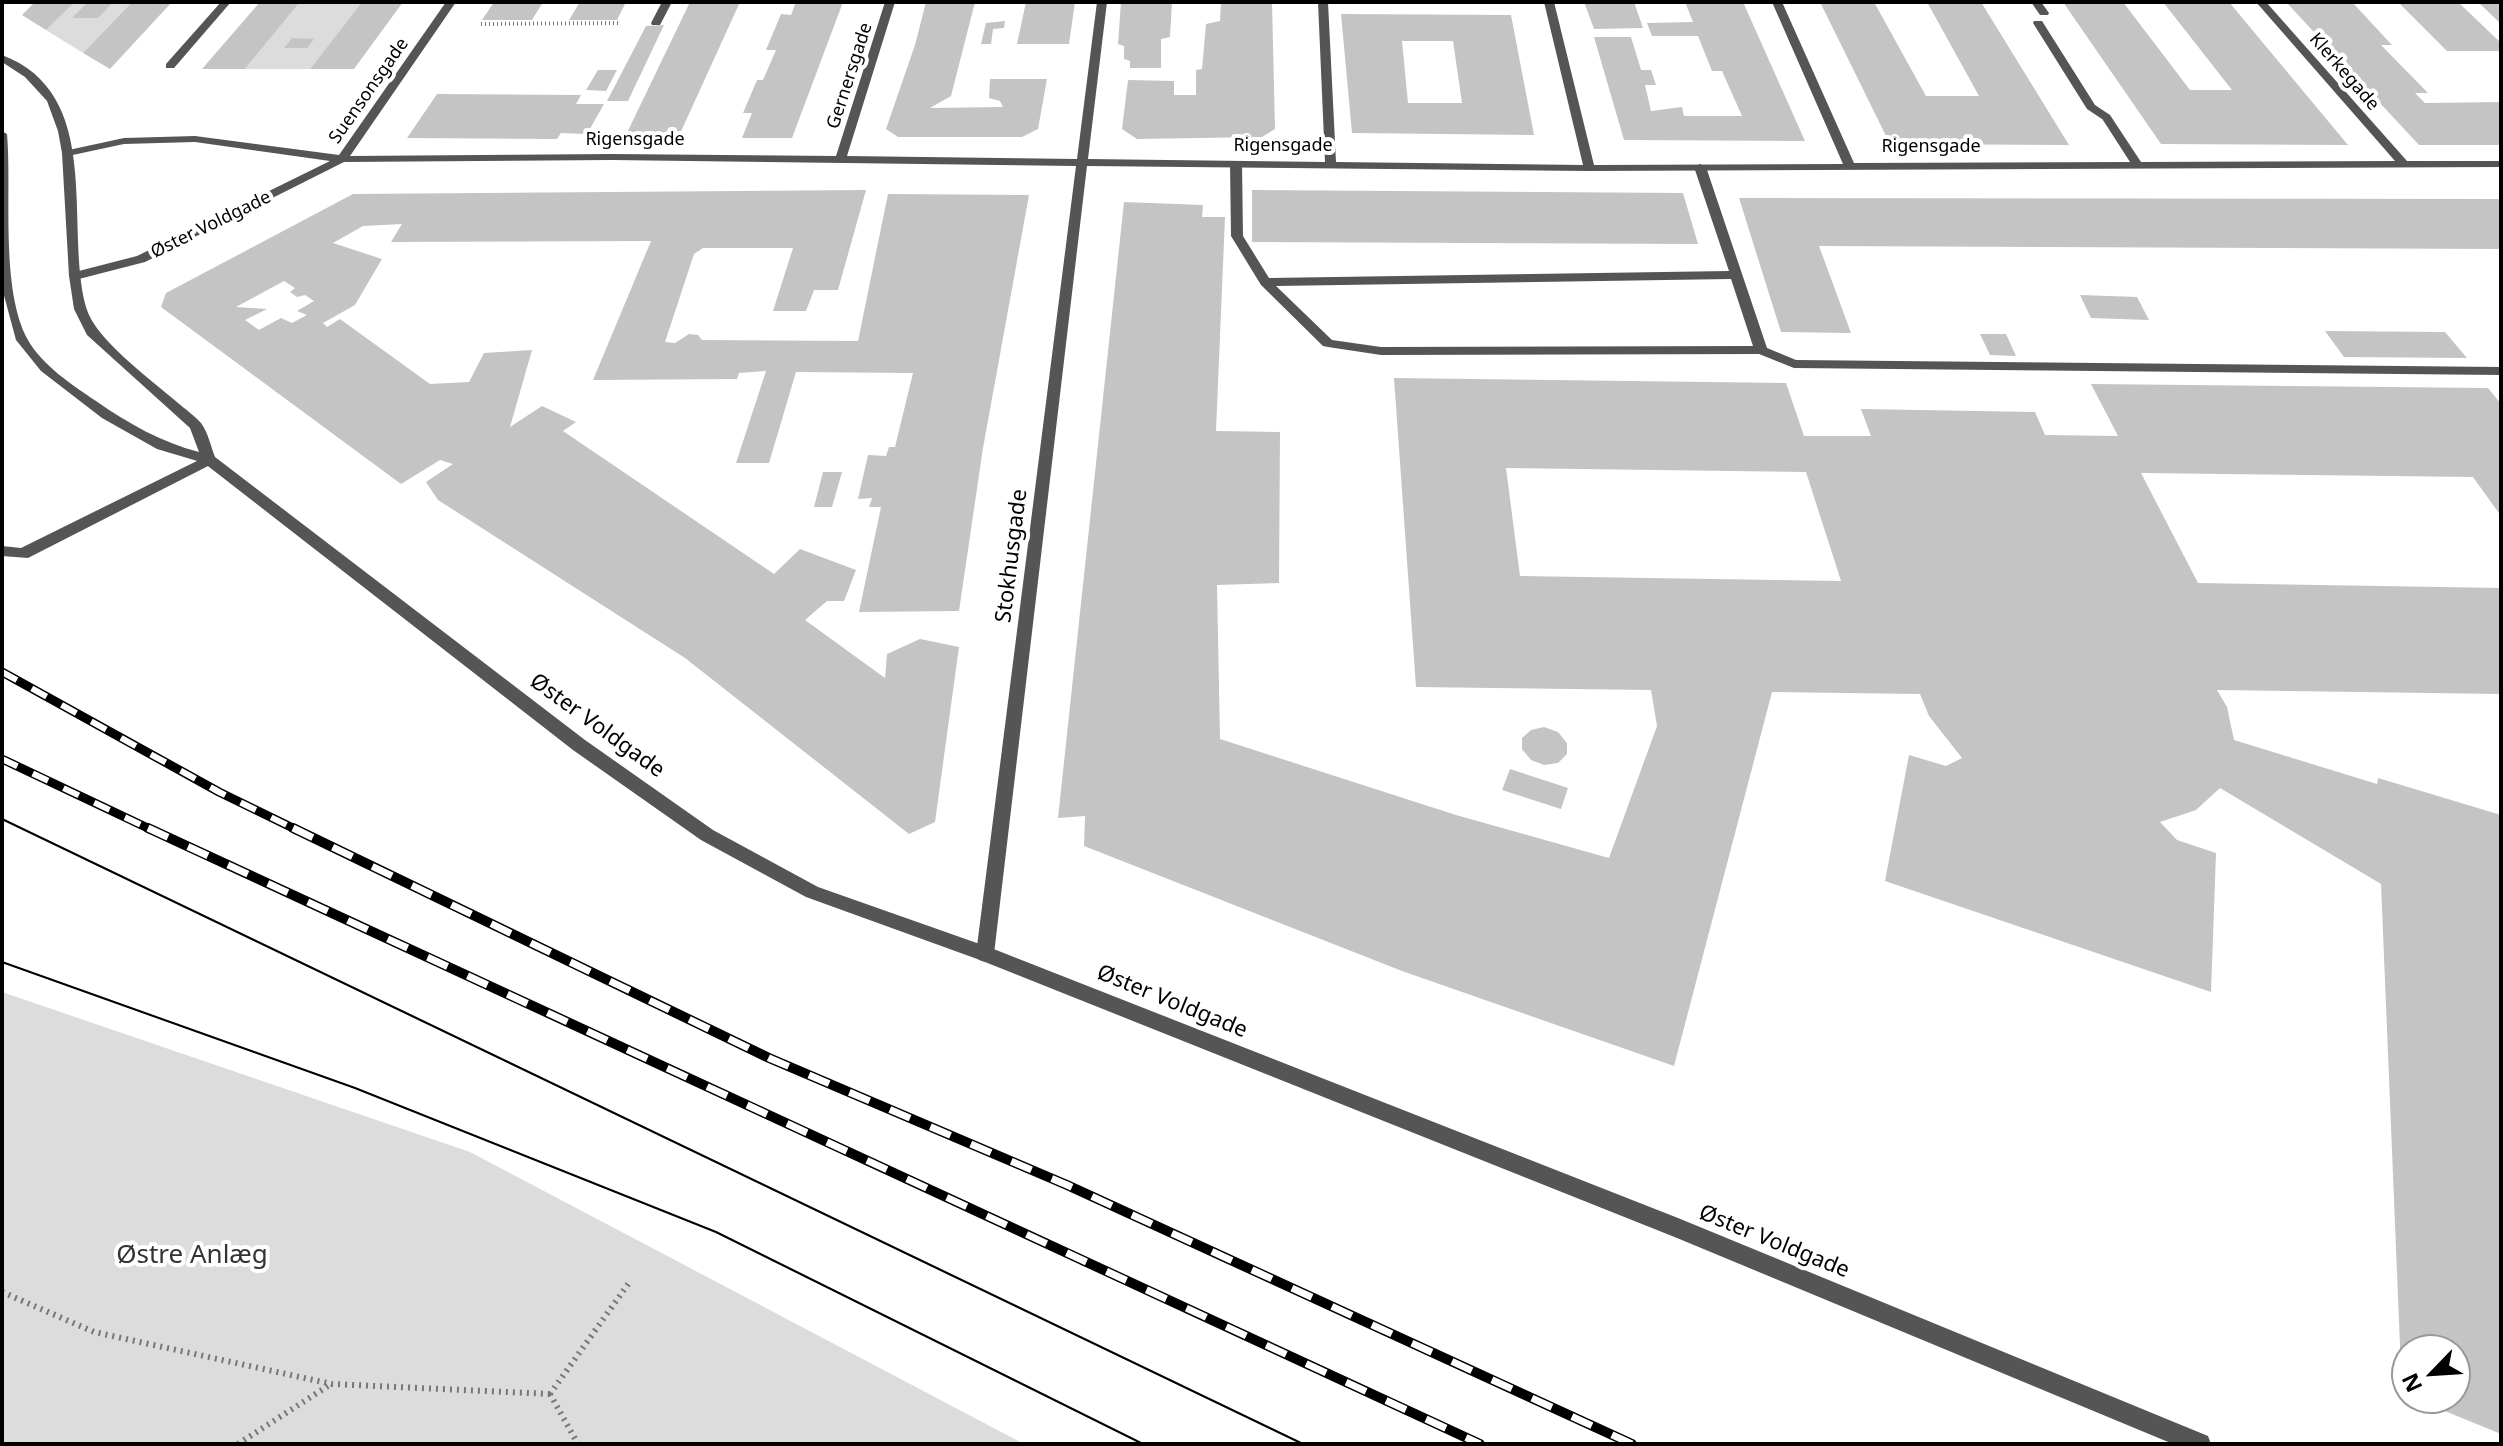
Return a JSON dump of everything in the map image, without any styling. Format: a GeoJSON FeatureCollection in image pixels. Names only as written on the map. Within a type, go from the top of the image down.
{"type":"FeatureCollection","features":[{"type":"Feature","properties":{"kind":"street"},"geometry":{"type":"LineString","coordinates":[[170,66],[226,2]]}},
{"type":"Feature","properties":{"kind":"street","name":"Suensonsgade"},"geometry":{"type":"LineString","coordinates":[[342,159],[451,2]]}},
{"type":"Feature","properties":{"kind":"street"},"geometry":{"type":"LineString","coordinates":[[656,23],[667,2]]}},
{"type":"Feature","properties":{"kind":"street","name":"Gernersgade"},"geometry":{"type":"LineString","coordinates":[[840,160],[890,2]]}},
{"type":"Feature","properties":{"kind":"street","name":"Stokhusgade"},"geometry":{"type":"LineString","coordinates":[[985,954],[1102,2]]}},
{"type":"Feature","properties":{"kind":"street"},"geometry":{"type":"LineString","coordinates":[[1323,2],[1331,164]]}},
{"type":"Feature","properties":{"kind":"street"},"geometry":{"type":"LineString","coordinates":[[1549,2],[1589,168]]}},
{"type":"Feature","properties":{"kind":"street"},"geometry":{"type":"LineString","coordinates":[[1777,2],[1849,165]]}},
{"type":"Feature","properties":{"kind":"street"},"geometry":{"type":"LineString","coordinates":[[2036,2],[2041,18],[2091,107],[2106,117],[2138,166]]}},
{"type":"Feature","properties":{"kind":"street","name":"Klerkegade"},"geometry":{"type":"LineString","coordinates":[[2261,2],[2403,163]]}},
{"type":"Feature","properties":{"kind":"street","name":"Øster Voldgade"},"geometry":{"type":"LineString","coordinates":[[2,58],[29,75],[52,100],[68,153],[75,276],[80,309],[93,335],[196,426],[209,460]]}},
{"type":"Feature","properties":{"kind":"street","name":"Øster Voldgade"},"geometry":{"type":"LineString","coordinates":[[2,134],[5,167],[4,259],[12,309],[23,343],[82,400],[161,446],[209,460],[579,745],[707,835],[812,892],[985,954],[1678,1228],[2200,1444]]}},
{"type":"Feature","properties":{"kind":"street","name":"Rigensgade"},"geometry":{"type":"LineString","coordinates":[[68,153],[124,141],[195,139],[342,159],[591,157],[1589,168],[2501,164]]}},
{"type":"Feature","properties":{"kind":"street","name":"Øster Voldgade"},"geometry":{"type":"LineString","coordinates":[[75,276],[141,259],[342,159]]}},
{"type":"Feature","properties":{"kind":"street"},"geometry":{"type":"LineString","coordinates":[[1236,164],[1237,236],[1265,282],[1328,343],[1381,351],[1761,350],[1794,364],[2501,371]]}},
{"type":"Feature","properties":{"kind":"street"},"geometry":{"type":"LineString","coordinates":[[1700,167],[1761,350]]}},
{"type":"Feature","properties":{"kind":"street"},"geometry":{"type":"LineString","coordinates":[[1265,282],[1736,275]]}},
{"type":"Feature","properties":{"kind":"street"},"geometry":{"type":"LineString","coordinates":[[2,551],[23,554],[209,460]]}},
{"type":"Feature","properties":{"kind":"path"},"geometry":{"type":"LineString","coordinates":[[435,24],[656,23]]}},
{"type":"Feature","properties":{"kind":"path"},"geometry":{"type":"LineString","coordinates":[[550,1394],[631,1280]]}},
{"type":"Feature","properties":{"kind":"path"},"geometry":{"type":"LineString","coordinates":[[2,1292],[94,1332],[332,1384],[550,1394]]}},
{"type":"Feature","properties":{"kind":"path"},"geometry":{"type":"LineString","coordinates":[[238,1444],[332,1384]]}},
{"type":"Feature","properties":{"kind":"path"},"geometry":{"type":"LineString","coordinates":[[550,1394],[578,1444]]}},
{"type":"Feature","properties":{"kind":"green space"},"geometry":{"type":"Polygon","coordinates":[[[75,2],[132,2],[83,53],[46,30],[75,2]]]}},
{"type":"Feature","properties":{"kind":"green space"},"geometry":{"type":"Polygon","coordinates":[[[300,2],[362,2],[310,69],[245,69],[300,2]]]}},
{"type":"Feature","properties":{"kind":"green space","name":"Østre Anlæg"},"geometry":{"type":"Polygon","coordinates":[[[2,992],[470,1152],[1024,1444],[2,1444],[2,992]]]}},
{"type":"Feature","properties":{"kind":"building"},"geometry":{"type":"Polygon","coordinates":[[[35,2],[75,2],[46,30],[22,15],[35,2]]]}},
{"type":"Feature","properties":{"kind":"building"},"geometry":{"type":"Polygon","coordinates":[[[88,2],[113,2],[98,18],[72,18],[88,2]]]}},
{"type":"Feature","properties":{"kind":"building"},"geometry":{"type":"Polygon","coordinates":[[[132,2],[172,2],[110,69],[83,53],[132,2]]]}},
{"type":"Feature","properties":{"kind":"building"},"geometry":{"type":"Polygon","coordinates":[[[260,2],[300,2],[245,69],[202,69],[260,2]]]}},
{"type":"Feature","properties":{"kind":"building"},"geometry":{"type":"Polygon","coordinates":[[[362,2],[403,2],[354,69],[310,69],[362,2]]]}},
{"type":"Feature","properties":{"kind":"building"},"geometry":{"type":"Polygon","coordinates":[[[494,2],[543,2],[532,20],[482,20],[494,2]]]}},
{"type":"Feature","properties":{"kind":"building"},"geometry":{"type":"Polygon","coordinates":[[[580,2],[626,2],[617,20],[569,20],[580,2]]]}},
{"type":"Feature","properties":{"kind":"building"},"geometry":{"type":"Polygon","coordinates":[[[690,2],[740,2],[678,138],[624,139],[690,2]]]}},
{"type":"Feature","properties":{"kind":"building"},"geometry":{"type":"Polygon","coordinates":[[[796,2],[843,2],[792,138],[742,138],[752,113],[743,113],[757,80],[763,80],[776,50],[766,50],[781,14],[791,15],[796,2]]]}},
{"type":"Feature","properties":{"kind":"building"},"geometry":{"type":"Polygon","coordinates":[[[926,2],[975,2],[951,96],[930,108],[1003,107],[1000,101],[989,98],[990,79],[1047,79],[1038,129],[1022,137],[898,137],[886,129],[915,45],[926,2]]]}},
{"type":"Feature","properties":{"kind":"building"},"geometry":{"type":"Polygon","coordinates":[[[1026,2],[1075,2],[1069,44],[1017,44],[1026,2]]]}},
{"type":"Feature","properties":{"kind":"building"},"geometry":{"type":"Polygon","coordinates":[[[1121,2],[1172,2],[1170,37],[1161,39],[1161,68],[1130,68],[1130,61],[1124,59],[1124,46],[1118,44],[1121,2]]]}},
{"type":"Feature","properties":{"kind":"building"},"geometry":{"type":"Polygon","coordinates":[[[1221,2],[1272,2],[1275,129],[1262,137],[1137,139],[1122,129],[1128,80],[1174,81],[1174,95],[1196,95],[1196,70],[1202,69],[1206,24],[1220,21],[1221,2]]]}},
{"type":"Feature","properties":{"kind":"building"},"geometry":{"type":"Polygon","coordinates":[[[1584,2],[1634,2],[1643,28],[1594,29],[1584,2]]]}},
{"type":"Feature","properties":{"kind":"building"},"geometry":{"type":"Polygon","coordinates":[[[1685,2],[1743,2],[1805,141],[1624,140],[1594,37],[1631,37],[1641,70],[1651,70],[1656,85],[1645,85],[1651,111],[1682,107],[1684,116],[1742,116],[1722,71],[1712,71],[1698,36],[1652,36],[1647,23],[1693,22],[1685,2]]]}},
{"type":"Feature","properties":{"kind":"building"},"geometry":{"type":"Polygon","coordinates":[[[1820,2],[1874,2],[1926,96],[1979,96],[1927,2],[1981,2],[2069,145],[1890,144],[1820,2]]]}},
{"type":"Feature","properties":{"kind":"building"},"geometry":{"type":"Polygon","coordinates":[[[2063,2],[2123,2],[2190,90],[2232,90],[2163,2],[2229,2],[2348,145],[2161,144],[2063,2]]]}},
{"type":"Feature","properties":{"kind":"building"},"geometry":{"type":"Polygon","coordinates":[[[2286,2],[2352,2],[2392,45],[2381,45],[2428,93],[2415,93],[2425,103],[2501,102],[2501,145],[2419,145],[2286,2]]]}},
{"type":"Feature","properties":{"kind":"building"},"geometry":{"type":"Polygon","coordinates":[[[2398,2],[2458,2],[2501,43],[2501,51],[2447,51],[2398,2]]]}},
{"type":"Feature","properties":{"kind":"building"},"geometry":{"type":"Polygon","coordinates":[[[2478,2],[2501,2],[2501,24],[2478,2]]]}},
{"type":"Feature","properties":{"kind":"building"},"geometry":{"type":"Polygon","coordinates":[[[1341,14],[1511,15],[1534,135],[1352,133],[1341,14]],[[1402,41],[1408,103],[1462,103],[1453,41],[1402,41]]]}},
{"type":"Feature","properties":{"kind":"building"},"geometry":{"type":"Polygon","coordinates":[[[1005,21],[1004,28],[993,29],[991,44],[981,44],[986,23],[1005,21]]]}},
{"type":"Feature","properties":{"kind":"building"},"geometry":{"type":"Polygon","coordinates":[[[664,25],[628,101],[607,101],[646,26],[664,25]]]}},
{"type":"Feature","properties":{"kind":"building"},"geometry":{"type":"Polygon","coordinates":[[[292,38],[314,39],[307,48],[284,48],[292,38]]]}},
{"type":"Feature","properties":{"kind":"building"},"geometry":{"type":"Polygon","coordinates":[[[598,70],[617,70],[606,91],[586,90],[598,70]]]}},
{"type":"Feature","properties":{"kind":"building"},"geometry":{"type":"Polygon","coordinates":[[[437,94],[581,95],[576,104],[604,104],[587,134],[561,133],[557,139],[407,138],[437,94]]]}},
{"type":"Feature","properties":{"kind":"building"},"geometry":{"type":"Polygon","coordinates":[[[866,190],[838,290],[814,290],[806,311],[773,311],[793,248],[703,248],[694,254],[665,342],[675,343],[689,334],[698,335],[702,340],[858,341],[888,194],[1029,195],[983,448],[959,611],[859,612],[881,507],[869,507],[872,498],[858,499],[868,455],[886,456],[889,447],[895,447],[913,373],[796,372],[769,463],[736,463],[766,371],[739,373],[737,379],[593,380],[651,241],[391,242],[402,224],[363,226],[333,243],[382,259],[355,305],[323,323],[327,327],[340,319],[430,384],[469,382],[484,353],[532,350],[510,427],[542,406],[576,422],[563,431],[774,574],[800,549],[856,570],[844,601],[827,601],[805,620],[885,678],[887,654],[920,639],[959,647],[935,822],[909,834],[685,658],[438,500],[426,482],[453,464],[440,460],[401,484],[161,307],[166,293],[353,194],[866,190]],[[284,281],[236,307],[267,309],[245,320],[259,330],[281,318],[292,323],[307,315],[297,311],[314,301],[305,295],[297,297],[290,292],[295,288],[284,281]]]}},
{"type":"Feature","properties":{"kind":"building"},"geometry":{"type":"Polygon","coordinates":[[[1252,190],[1683,193],[1698,244],[1252,242],[1252,190]]]}},
{"type":"Feature","properties":{"kind":"building"},"geometry":{"type":"Polygon","coordinates":[[[1739,198],[2501,199],[2501,249],[1819,246],[1851,333],[1781,332],[1739,198]]]}},
{"type":"Feature","properties":{"kind":"building"},"geometry":{"type":"Polygon","coordinates":[[[1124,202],[1203,205],[1202,217],[1225,217],[1216,431],[1280,432],[1279,583],[1217,585],[1220,739],[1456,815],[1609,858],[1657,726],[1651,690],[1416,687],[1394,378],[1786,383],[1804,436],[1871,436],[1861,409],[2035,412],[2045,435],[2118,436],[2091,384],[2488,388],[2501,404],[2501,516],[2473,477],[2141,473],[2198,583],[2501,588],[2501,694],[2217,690],[2227,707],[2234,740],[2377,784],[2378,778],[2501,815],[2501,1434],[2452,1414],[2471,1414],[2471,1334],[2400,1334],[2381,884],[2220,788],[2196,810],[2160,822],[2177,840],[2216,853],[2211,992],[1885,881],[1909,755],[1946,766],[1962,758],[1929,716],[1920,694],[1772,692],[1674,1066],[1402,971],[1084,846],[1085,816],[1058,818],[1124,202]],[[1506,468],[1520,576],[1841,581],[1806,472],[1506,468]]]}},
{"type":"Feature","properties":{"kind":"building"},"geometry":{"type":"Polygon","coordinates":[[[2080,295],[2137,297],[2149,320],[2091,318],[2080,295]]]}},
{"type":"Feature","properties":{"kind":"building"},"geometry":{"type":"Polygon","coordinates":[[[2325,331],[2445,332],[2467,358],[2344,357],[2325,331]]]}},
{"type":"Feature","properties":{"kind":"building"},"geometry":{"type":"Polygon","coordinates":[[[1980,334],[2006,334],[2016,356],[1990,355],[1980,334]]]}},
{"type":"Feature","properties":{"kind":"building"},"geometry":{"type":"Polygon","coordinates":[[[823,472],[842,472],[832,507],[814,507],[823,472]]]}},
{"type":"Feature","properties":{"kind":"building"},"geometry":{"type":"Polygon","coordinates":[[[1544,727],[1558,732],[1567,743],[1567,754],[1558,763],[1544,765],[1531,760],[1522,749],[1522,738],[1531,730],[1544,727]]]}},
{"type":"Feature","properties":{"kind":"building"},"geometry":{"type":"Polygon","coordinates":[[[1510,769],[1568,788],[1561,809],[1502,790],[1510,769]]]}},
{"type":"Feature","properties":{"kind":"tram line"},"geometry":{"type":"LineString","coordinates":[[2,819],[1303,1444]]}},
{"type":"Feature","properties":{"kind":"tram line"},"geometry":{"type":"LineString","coordinates":[[2,962],[355,1088],[716,1232],[1143,1444]]}},
{"type":"Feature","properties":{"kind":"railway"},"geometry":{"type":"LineString","coordinates":[[2,672],[219,792],[297,830]]}},
{"type":"Feature","properties":{"kind":"railway"},"geometry":{"type":"LineString","coordinates":[[2,759],[152,830]]}},
{"type":"Feature","properties":{"kind":"railway"},"geometry":{"type":"LineString","coordinates":[[148,828],[1480,1444]]}},
{"type":"Feature","properties":{"kind":"railway"},"geometry":{"type":"LineString","coordinates":[[293,828],[769,1058],[1067,1185],[1632,1444]]}}]}
